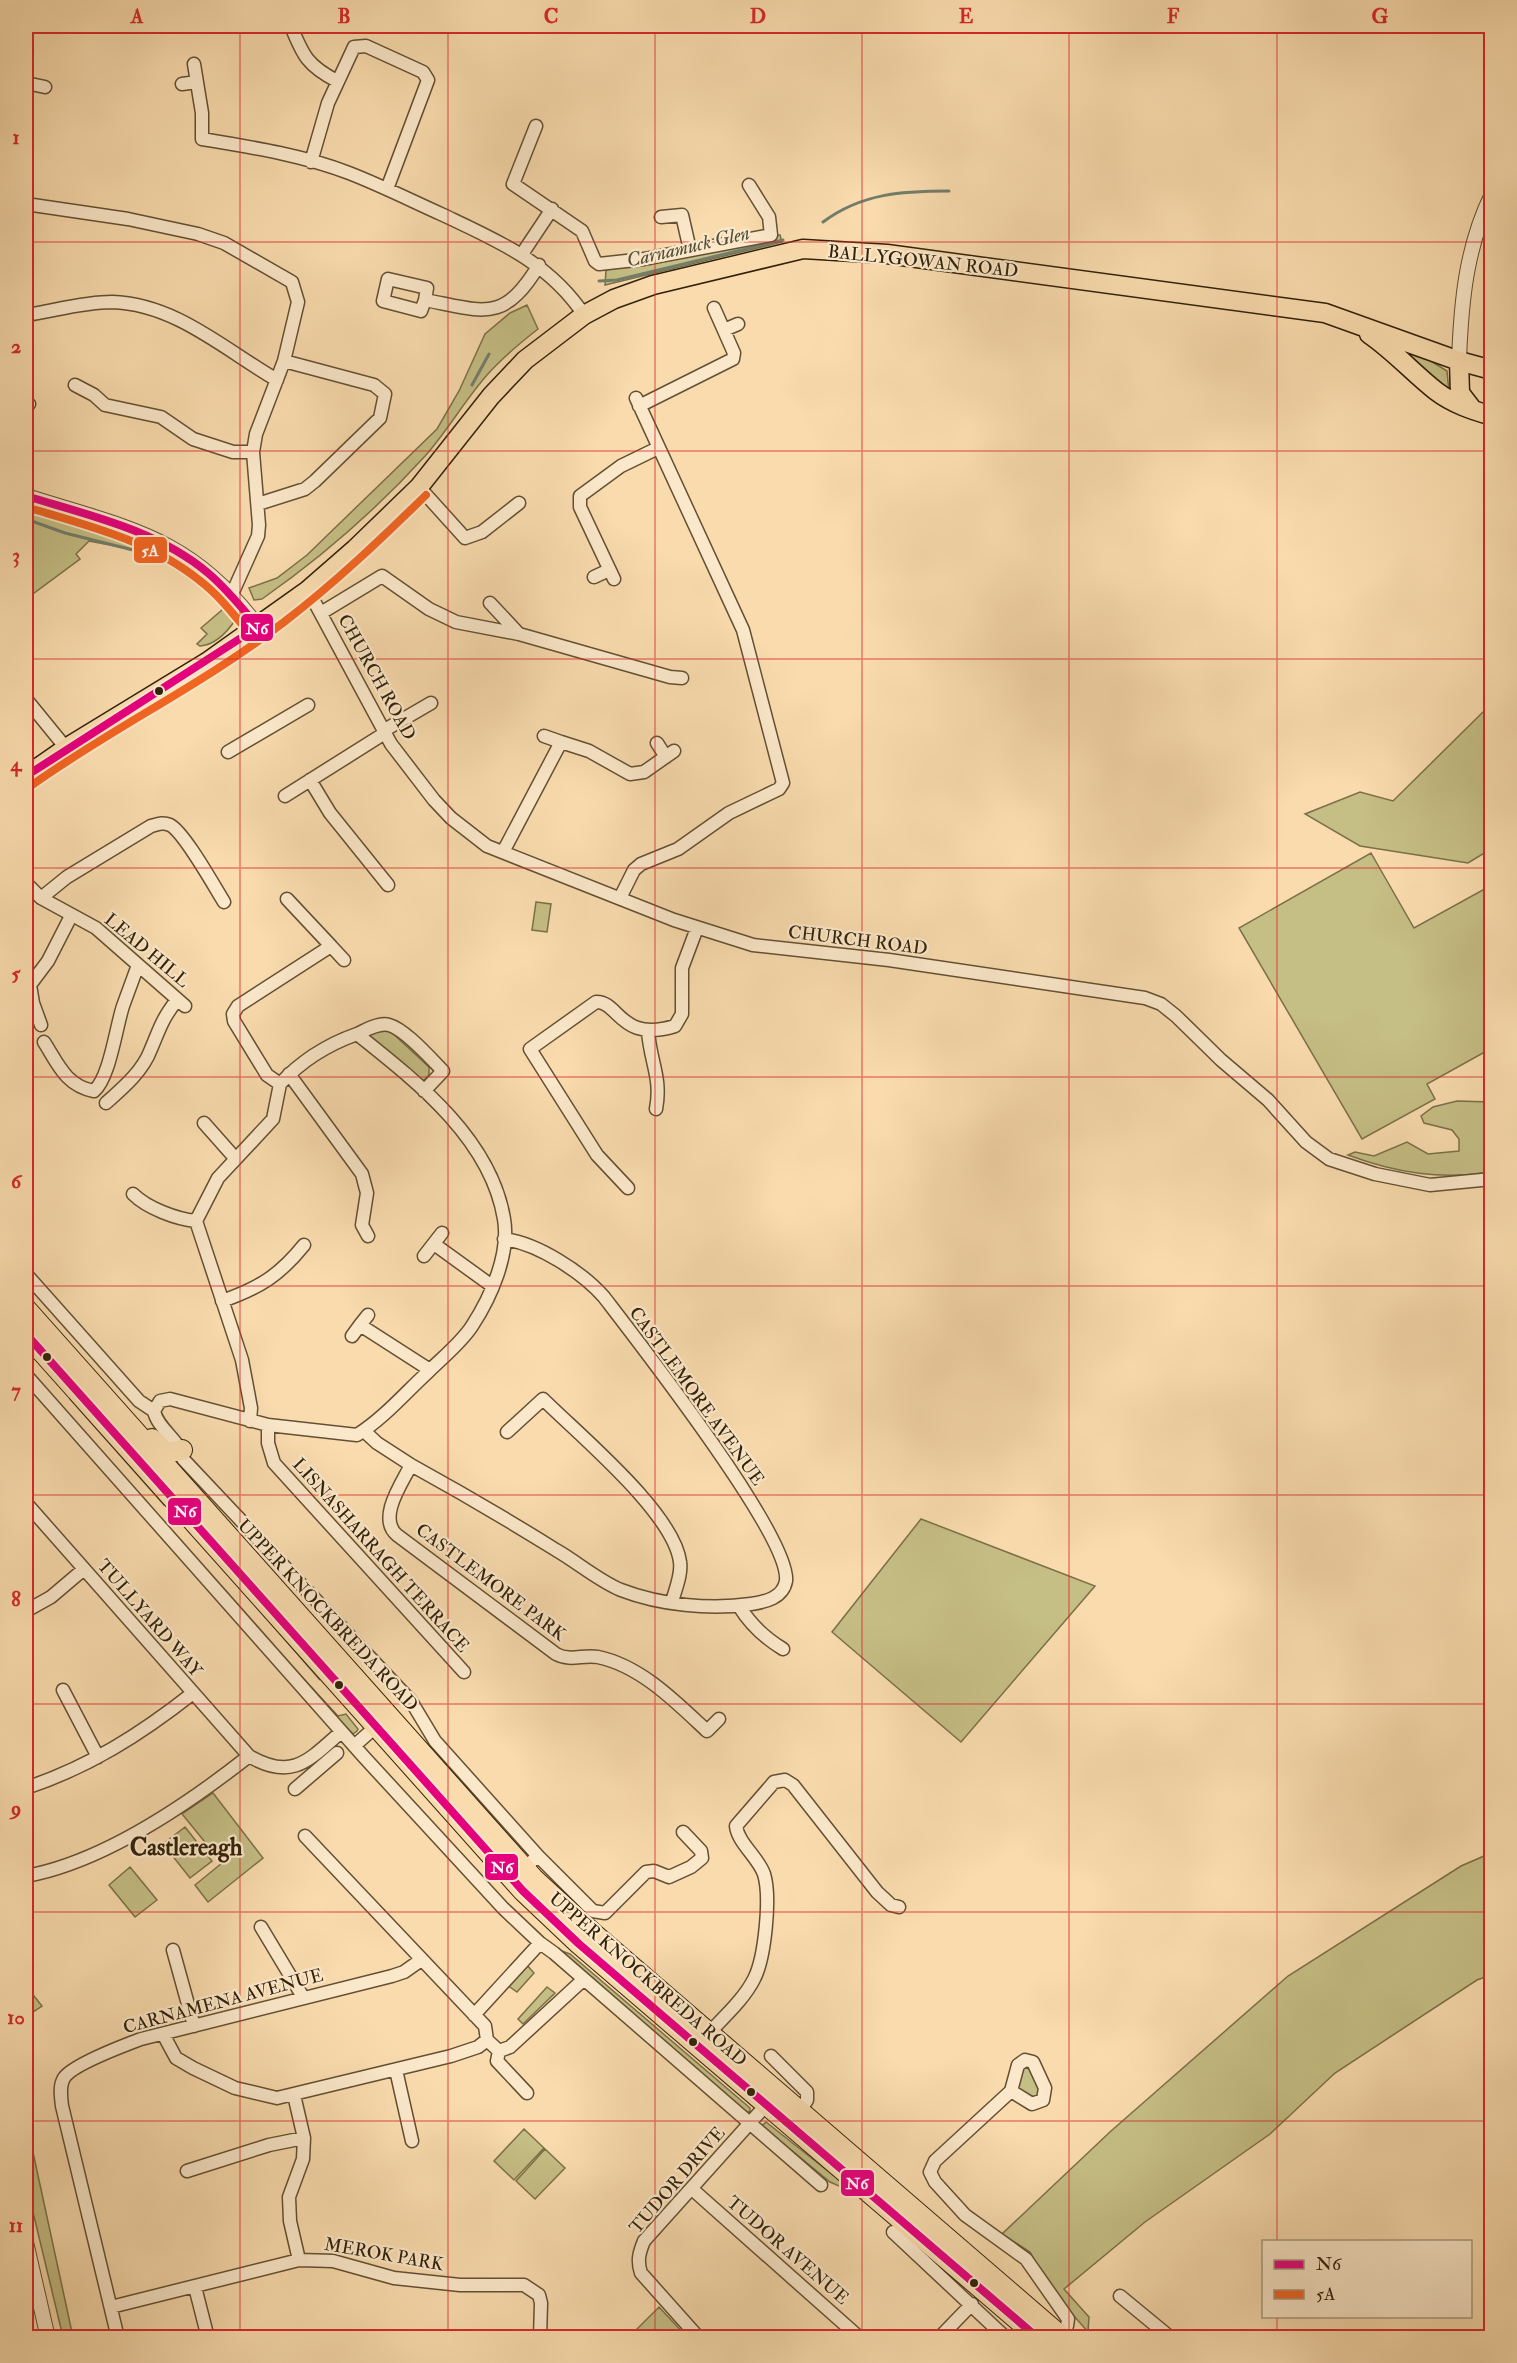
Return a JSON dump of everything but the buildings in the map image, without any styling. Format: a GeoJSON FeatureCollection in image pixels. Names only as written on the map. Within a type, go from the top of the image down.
{"type":"FeatureCollection","features":[{"type":"Feature","properties":{"kind":"highway","name":"UPPER KNOCKBREDA ROAD"},"geometry":{"type":"LineString","coordinates":[[26,1309],[34,1341],[174,1466],[370,1731],[551,1918],[759,2114],[822,2152],[1039,2337]]}},
{"type":"Feature","properties":{"kind":"highway","name":"UPPER KNOCKBREDA ROAD"},"geometry":{"type":"LineString","coordinates":[[370,1731],[531,1862],[577,1919],[1060,2337]]}},
{"type":"Feature","properties":{"kind":"main road","name":"BALLYGOWAN ROAD"},"geometry":{"type":"LineString","coordinates":[[26,776],[66,748],[207,662],[308,590],[355,549],[419,487],[491,396],[525,360],[584,315],[614,299],[653,285],[803,249],[887,254],[1325,313],[1491,370]]}},
{"type":"Feature","properties":{"kind":"main road","name":"BALLYGOWAN ROAD"},"geometry":{"type":"LineString","coordinates":[[1349,322],[1390,349],[1437,392],[1491,417]]}},
{"type":"Feature","properties":{"kind":"main road"},"geometry":{"type":"LineString","coordinates":[[1466,363],[1460,393],[1473,410]]}},
{"type":"Feature","properties":{"kind":"street"},"geometry":{"type":"LineString","coordinates":[[291,26],[303,53],[312,66],[337,81]]}},
{"type":"Feature","properties":{"kind":"street"},"geometry":{"type":"LineString","coordinates":[[311,162],[328,103],[337,81],[354,47],[366,46],[423,72],[428,80],[387,189]]}},
{"type":"Feature","properties":{"kind":"street"},"geometry":{"type":"LineString","coordinates":[[194,64],[202,113],[202,139],[311,162],[347,172],[387,189],[522,254],[562,287],[584,315]]}},
{"type":"Feature","properties":{"kind":"street"},"geometry":{"type":"LineString","coordinates":[[182,84],[197,82]]}},
{"type":"Feature","properties":{"kind":"street"},"geometry":{"type":"LineString","coordinates":[[26,83],[45,87]]}},
{"type":"Feature","properties":{"kind":"street"},"geometry":{"type":"LineString","coordinates":[[536,126],[513,184],[582,231],[598,264],[771,235],[769,217],[749,185]]}},
{"type":"Feature","properties":{"kind":"street"},"geometry":{"type":"LineString","coordinates":[[1466,363],[1459,334],[1468,260],[1491,194]]}},
{"type":"Feature","properties":{"kind":"street"},"geometry":{"type":"LineString","coordinates":[[26,204],[128,219],[198,234],[224,243],[286,278],[296,288],[298,302],[284,361],[256,434],[253,452],[258,504],[258,536],[232,594]]}},
{"type":"Feature","properties":{"kind":"street"},"geometry":{"type":"LineString","coordinates":[[522,254],[552,209]]}},
{"type":"Feature","properties":{"kind":"street"},"geometry":{"type":"LineString","coordinates":[[661,217],[682,215],[690,250]]}},
{"type":"Feature","properties":{"kind":"street"},"geometry":{"type":"LineString","coordinates":[[425,300],[473,311],[490,310],[517,297],[539,266]]}},
{"type":"Feature","properties":{"kind":"street"},"geometry":{"type":"LineString","coordinates":[[26,315],[112,302],[146,308],[177,318],[277,380]]}},
{"type":"Feature","properties":{"kind":"street"},"geometry":{"type":"LineString","coordinates":[[620,898],[628,880],[641,864],[678,849],[729,813],[778,789],[783,783],[743,630],[637,402],[733,359],[734,353],[714,309]]}},
{"type":"Feature","properties":{"kind":"street"},"geometry":{"type":"LineString","coordinates":[[724,330],[738,324]]}},
{"type":"Feature","properties":{"kind":"street"},"geometry":{"type":"LineString","coordinates":[[258,504],[305,489],[371,428],[384,410],[385,394],[374,385],[284,361]]}},
{"type":"Feature","properties":{"kind":"street"},"geometry":{"type":"LineString","coordinates":[[75,385],[105,405],[161,417],[194,439],[233,452],[253,452]]}},
{"type":"Feature","properties":{"kind":"street"},"geometry":{"type":"LineString","coordinates":[[594,577],[611,575],[580,507],[580,496],[621,466],[658,448]]}},
{"type":"Feature","properties":{"kind":"street"},"geometry":{"type":"LineString","coordinates":[[419,487],[465,538],[482,532],[519,503]]}},
{"type":"Feature","properties":{"kind":"street"},"geometry":{"type":"LineString","coordinates":[[26,496],[139,531],[166,543],[208,571],[232,594],[258,627]]}},
{"type":"Feature","properties":{"kind":"street"},"geometry":{"type":"LineString","coordinates":[[321,613],[382,576],[442,616],[470,625],[519,634],[670,677],[681,678]]}},
{"type":"Feature","properties":{"kind":"street","name":"CHURCH ROAD"},"geometry":{"type":"LineString","coordinates":[[308,590],[384,732],[434,800],[452,818],[488,846],[697,928],[763,947],[889,960],[1145,998],[1161,1004],[1176,1016],[1221,1060],[1268,1100],[1306,1142],[1329,1159],[1375,1174],[1421,1184],[1447,1185],[1491,1179]]}},
{"type":"Feature","properties":{"kind":"street"},"geometry":{"type":"LineString","coordinates":[[490,603],[519,634]]}},
{"type":"Feature","properties":{"kind":"street"},"geometry":{"type":"LineString","coordinates":[[26,699],[66,748]]}},
{"type":"Feature","properties":{"kind":"street"},"geometry":{"type":"LineString","coordinates":[[285,796],[431,703]]}},
{"type":"Feature","properties":{"kind":"street"},"geometry":{"type":"LineString","coordinates":[[228,752],[308,705]]}},
{"type":"Feature","properties":{"kind":"street"},"geometry":{"type":"LineString","coordinates":[[544,736],[589,751],[630,774],[644,772],[670,754],[657,743]]}},
{"type":"Feature","properties":{"kind":"street"},"geometry":{"type":"LineString","coordinates":[[503,852],[561,742]]}},
{"type":"Feature","properties":{"kind":"street"},"geometry":{"type":"LineString","coordinates":[[310,780],[330,813],[388,885]]}},
{"type":"Feature","properties":{"kind":"street"},"geometry":{"type":"LineString","coordinates":[[42,898],[67,877],[152,826],[162,823],[171,826],[181,837],[225,902]]}},
{"type":"Feature","properties":{"kind":"street","name":"LEAD HILL"},"geometry":{"type":"LineString","coordinates":[[26,883],[42,898],[96,928],[181,1003],[164,1017],[144,1062],[129,1082],[106,1103]]}},
{"type":"Feature","properties":{"kind":"street"},"geometry":{"type":"LineString","coordinates":[[287,899],[344,960]]}},
{"type":"Feature","properties":{"kind":"street"},"geometry":{"type":"LineString","coordinates":[[41,1025],[28,984],[48,961],[71,916]]}},
{"type":"Feature","properties":{"kind":"street"},"geometry":{"type":"LineString","coordinates":[[628,1188],[597,1155],[525,1052],[596,1002],[604,1003],[627,1024],[648,1031],[675,1026],[681,1020],[682,968],[697,928]]}},
{"type":"Feature","properties":{"kind":"street"},"geometry":{"type":"LineString","coordinates":[[280,1084],[267,1075],[234,1021],[234,1014],[238,1006],[331,946]]}},
{"type":"Feature","properties":{"kind":"street"},"geometry":{"type":"LineString","coordinates":[[44,1042],[69,1082],[81,1089],[94,1091],[99,1086],[104,1072],[122,1007],[138,965]]}},
{"type":"Feature","properties":{"kind":"street"},"geometry":{"type":"LineString","coordinates":[[250,1421],[251,1408],[242,1360],[196,1221],[218,1178],[273,1119],[280,1084],[289,1074],[324,1047],[378,1025],[389,1024],[443,1071],[424,1090]]}},
{"type":"Feature","properties":{"kind":"street"},"geometry":{"type":"LineString","coordinates":[[648,1031],[650,1056],[659,1081],[656,1109]]}},
{"type":"Feature","properties":{"kind":"street"},"geometry":{"type":"LineString","coordinates":[[154,1411],[160,1401],[170,1399],[268,1425],[357,1435],[430,1370],[472,1326],[492,1286],[503,1252],[504,1219],[485,1164],[467,1139],[424,1090],[357,1034]]}},
{"type":"Feature","properties":{"kind":"street"},"geometry":{"type":"LineString","coordinates":[[289,1074],[362,1174],[368,1193],[362,1226],[368,1236]]}},
{"type":"Feature","properties":{"kind":"street"},"geometry":{"type":"LineString","coordinates":[[204,1123],[235,1158]]}},
{"type":"Feature","properties":{"kind":"street"},"geometry":{"type":"LineString","coordinates":[[134,1194],[141,1201],[183,1219],[196,1221]]}},
{"type":"Feature","properties":{"kind":"street"},"geometry":{"type":"LineString","coordinates":[[424,1256],[442,1233]]}},
{"type":"Feature","properties":{"kind":"street","name":"CASTLEMORE AVENUE"},"geometry":{"type":"LineString","coordinates":[[364,1431],[377,1443],[411,1465],[621,1590],[672,1602],[710,1607],[739,1606],[774,1598],[786,1581],[784,1566],[748,1496],[718,1451],[590,1281],[536,1250],[516,1241],[504,1239]]}},
{"type":"Feature","properties":{"kind":"street"},"geometry":{"type":"LineString","coordinates":[[434,1244],[492,1286]]}},
{"type":"Feature","properties":{"kind":"street"},"geometry":{"type":"LineString","coordinates":[[222,1301],[256,1289],[271,1279],[304,1245]]}},
{"type":"Feature","properties":{"kind":"street"},"geometry":{"type":"LineString","coordinates":[[26,1274],[140,1401],[154,1411],[174,1466]]}},
{"type":"Feature","properties":{"kind":"street"},"geometry":{"type":"LineString","coordinates":[[352,1336],[364,1320],[430,1370]]}},
{"type":"Feature","properties":{"kind":"street"},"geometry":{"type":"LineString","coordinates":[[26,1375],[341,1732]]}},
{"type":"Feature","properties":{"kind":"street"},"geometry":{"type":"LineString","coordinates":[[507,1432],[543,1399],[642,1497],[665,1527],[677,1549],[680,1574],[672,1602]]}},
{"type":"Feature","properties":{"kind":"street","name":"LISNASHARRAGH TERRACE"},"geometry":{"type":"LineString","coordinates":[[268,1425],[268,1443],[274,1463],[464,1672]]}},
{"type":"Feature","properties":{"kind":"street","name":"CASTLEMORE PARK"},"geometry":{"type":"LineString","coordinates":[[411,1465],[389,1516],[390,1527],[397,1535],[556,1654],[567,1659],[598,1657],[623,1667],[669,1696],[706,1731],[719,1719]]}},
{"type":"Feature","properties":{"kind":"street","name":"UPPER KNOCKBREDA ROAD"},"geometry":{"type":"LineString","coordinates":[[174,1466],[411,1701],[435,1741],[517,1830],[531,1862],[593,1911],[602,1913],[614,1907],[646,1872],[654,1871],[670,1883],[702,1858],[701,1851],[683,1832]]}},
{"type":"Feature","properties":{"kind":"street","name":"TULLYARD WAY"},"geometry":{"type":"LineString","coordinates":[[26,1503],[249,1756]]}},
{"type":"Feature","properties":{"kind":"street"},"geometry":{"type":"LineString","coordinates":[[26,1611],[51,1597],[84,1569]]}},
{"type":"Feature","properties":{"kind":"street"},"geometry":{"type":"LineString","coordinates":[[739,1606],[746,1618],[768,1640],[783,1649]]}},
{"type":"Feature","properties":{"kind":"street"},"geometry":{"type":"LineString","coordinates":[[63,1690],[98,1757]]}},
{"type":"Feature","properties":{"kind":"street"},"geometry":{"type":"LineString","coordinates":[[26,1788],[53,1779],[124,1744],[193,1693]]}},
{"type":"Feature","properties":{"kind":"street"},"geometry":{"type":"LineString","coordinates":[[295,1789],[341,1732],[370,1731],[503,1908],[540,1943],[584,1979],[759,2114],[821,2185]]}},
{"type":"Feature","properties":{"kind":"street"},"geometry":{"type":"LineString","coordinates":[[26,1876],[59,1867],[143,1829],[190,1801],[249,1756],[273,1768],[282,1769],[337,1753]]}},
{"type":"Feature","properties":{"kind":"street"},"geometry":{"type":"LineString","coordinates":[[709,2033],[749,1987],[760,1960],[766,1901],[765,1881],[754,1856],[736,1830],[740,1818],[774,1782],[785,1780],[793,1785],[884,1898],[899,1907]]}},
{"type":"Feature","properties":{"kind":"street"},"geometry":{"type":"LineString","coordinates":[[305,1836],[485,2026],[487,2040],[499,2051]]}},
{"type":"Feature","properties":{"kind":"street"},"geometry":{"type":"LineString","coordinates":[[261,1927],[303,1997]]}},
{"type":"Feature","properties":{"kind":"street"},"geometry":{"type":"LineString","coordinates":[[474,2016],[540,1943]]}},
{"type":"Feature","properties":{"kind":"street"},"geometry":{"type":"LineString","coordinates":[[173,1950],[194,2026]]}},
{"type":"Feature","properties":{"kind":"street","name":"CARNAMENA AVENUE"},"geometry":{"type":"LineString","coordinates":[[118,2337],[63,2106],[60,2091],[63,2079],[69,2073],[121,2046],[303,1997],[392,1976],[404,1972],[421,1960]]}},
{"type":"Feature","properties":{"kind":"street"},"geometry":{"type":"LineString","coordinates":[[499,2051],[510,2047],[584,1979]]}},
{"type":"Feature","properties":{"kind":"street"},"geometry":{"type":"LineString","coordinates":[[163,2034],[176,2058],[235,2088],[277,2098],[458,2054],[478,2047],[487,2040]]}},
{"type":"Feature","properties":{"kind":"street"},"geometry":{"type":"LineString","coordinates":[[499,2051],[497,2061],[527,2093]]}},
{"type":"Feature","properties":{"kind":"street","name":"UPPER KNOCKBREDA ROAD"},"geometry":{"type":"LineString","coordinates":[[771,2056],[807,2091],[807,2100],[800,2111]]}},
{"type":"Feature","properties":{"kind":"street"},"geometry":{"type":"LineString","coordinates":[[396,2070],[412,2141]]}},
{"type":"Feature","properties":{"kind":"street"},"geometry":{"type":"LineString","coordinates":[[1011,2091],[934,2160],[930,2172],[935,2182],[965,2215],[1026,2259],[1048,2294],[1066,2315],[1068,2323],[1060,2337]]}},
{"type":"Feature","properties":{"kind":"street"},"geometry":{"type":"LineString","coordinates":[[294,2095],[304,2138],[303,2158],[289,2197],[290,2221],[299,2259]]}},
{"type":"Feature","properties":{"kind":"street","name":"TUDOR DRIVE"},"geometry":{"type":"LineString","coordinates":[[699,2337],[649,2284],[641,2273],[638,2261],[644,2241],[759,2114]]}},
{"type":"Feature","properties":{"kind":"street"},"geometry":{"type":"LineString","coordinates":[[187,2170],[269,2145],[304,2138]]}},
{"type":"Feature","properties":{"kind":"street","name":"TUDOR AVENUE"},"geometry":{"type":"LineString","coordinates":[[692,2189],[860,2337]]}},
{"type":"Feature","properties":{"kind":"street"},"geometry":{"type":"LineString","coordinates":[[893,2232],[1006,2337]]}},
{"type":"Feature","properties":{"kind":"street"},"geometry":{"type":"LineString","coordinates":[[26,2242],[48,2337]]}},
{"type":"Feature","properties":{"kind":"street","name":"MEROK PARK"},"geometry":{"type":"LineString","coordinates":[[111,2307],[299,2259],[333,2261],[394,2277],[429,2282],[524,2285],[533,2289],[541,2303],[540,2337]]}},
{"type":"Feature","properties":{"kind":"street"},"geometry":{"type":"LineString","coordinates":[[195,2287],[208,2337]]}},
{"type":"Feature","properties":{"kind":"street"},"geometry":{"type":"LineString","coordinates":[[1120,2296],[1171,2337]]}},
{"type":"Feature","properties":{"kind":"street"},"geometry":{"type":"LineString","coordinates":[[939,2337],[972,2304]]}},
{"type":"Feature","properties":{"kind":"shaded area"},"geometry":{"type":"Polygon","coordinates":[[[780,235],[782,242],[605,285],[606,270],[696,255],[780,235]]]}},
{"type":"Feature","properties":{"kind":"shaded area"},"geometry":{"type":"Polygon","coordinates":[[[527,305],[538,329],[487,375],[426,455],[368,513],[327,549],[262,599],[254,600],[249,588],[277,578],[307,555],[437,429],[459,391],[485,334],[510,313],[527,305]]]}},
{"type":"Feature","properties":{"kind":"shaded area"},"geometry":{"type":"Polygon","coordinates":[[[1412,349],[1447,371],[1449,392],[1403,355],[1412,349]]]}},
{"type":"Feature","properties":{"kind":"shaded area"},"geometry":{"type":"Polygon","coordinates":[[[26,507],[114,534],[163,555],[89,541],[76,554],[80,559],[26,599],[26,507]]]}},
{"type":"Feature","properties":{"kind":"shaded area"},"geometry":{"type":"Polygon","coordinates":[[[229,604],[236,619],[233,624],[216,640],[206,645],[197,644],[207,634],[201,628],[229,604]]]}},
{"type":"Feature","properties":{"kind":"shaded area"},"geometry":{"type":"Polygon","coordinates":[[[1486,709],[1492,716],[1491,849],[1468,863],[1360,846],[1305,814],[1360,792],[1393,801],[1486,709]]]}},
{"type":"Feature","properties":{"kind":"shaded area"},"geometry":{"type":"Polygon","coordinates":[[[1371,853],[1414,928],[1490,886],[1492,1048],[1427,1084],[1435,1099],[1362,1139],[1239,928],[1371,853]]]}},
{"type":"Feature","properties":{"kind":"shaded area"},"geometry":{"type":"Polygon","coordinates":[[[536,902],[551,904],[547,932],[532,930],[536,902]]]}},
{"type":"Feature","properties":{"kind":"shaded area"},"geometry":{"type":"Polygon","coordinates":[[[388,1029],[429,1067],[429,1075],[424,1080],[418,1080],[367,1037],[369,1033],[388,1029]]]}},
{"type":"Feature","properties":{"kind":"shaded area"},"geometry":{"type":"Polygon","coordinates":[[[1457,1101],[1491,1102],[1491,1172],[1454,1175],[1419,1173],[1384,1166],[1348,1155],[1355,1152],[1374,1156],[1407,1142],[1428,1154],[1459,1151],[1459,1139],[1452,1130],[1424,1123],[1421,1116],[1433,1107],[1457,1101]]]}},
{"type":"Feature","properties":{"kind":"shaded area"},"geometry":{"type":"Polygon","coordinates":[[[70,1397],[166,1503],[164,1505],[70,1399],[70,1397]]]}},
{"type":"Feature","properties":{"kind":"shaded area"},"geometry":{"type":"Polygon","coordinates":[[[174,1512],[318,1676],[320,1680],[174,1512]]]}},
{"type":"Feature","properties":{"kind":"shaded area"},"geometry":{"type":"Polygon","coordinates":[[[921,1519],[1095,1586],[961,1742],[832,1632],[921,1519]]]}},
{"type":"Feature","properties":{"kind":"shaded area"},"geometry":{"type":"Polygon","coordinates":[[[265,1637],[338,1716],[346,1714],[358,1729],[357,1731],[353,1734],[346,1727],[343,1728],[265,1637]]]}},
{"type":"Feature","properties":{"kind":"shaded area"},"geometry":{"type":"Polygon","coordinates":[[[213,1793],[263,1858],[208,1902],[195,1885],[222,1863],[182,1814],[213,1793]]]}},
{"type":"Feature","properties":{"kind":"shaded area"},"geometry":{"type":"Polygon","coordinates":[[[185,1827],[212,1861],[190,1878],[163,1844],[185,1827]]]}},
{"type":"Feature","properties":{"kind":"shaded area"},"geometry":{"type":"Polygon","coordinates":[[[1491,1853],[1491,1975],[1477,1980],[1335,2073],[1270,2134],[1145,2222],[1064,2289],[1089,2317],[1088,2332],[1052,2291],[1030,2252],[1002,2234],[1111,2131],[1288,1976],[1461,1866],[1491,1853]]]}},
{"type":"Feature","properties":{"kind":"shaded area"},"geometry":{"type":"Polygon","coordinates":[[[130,1867],[157,1900],[135,1917],[109,1885],[130,1867]]]}},
{"type":"Feature","properties":{"kind":"shaded area"},"geometry":{"type":"Polygon","coordinates":[[[562,1951],[570,1954],[750,2108],[750,2112],[742,2111],[562,1951]]]}},
{"type":"Feature","properties":{"kind":"shaded area"},"geometry":{"type":"Polygon","coordinates":[[[526,1964],[534,1973],[517,1992],[507,1985],[526,1964]]]}},
{"type":"Feature","properties":{"kind":"shaded area"},"geometry":{"type":"Polygon","coordinates":[[[26,1986],[42,2006],[30,2014],[26,1986]]]}},
{"type":"Feature","properties":{"kind":"shaded area"},"geometry":{"type":"Polygon","coordinates":[[[547,1987],[555,1993],[523,2024],[518,2019],[547,1987]]]}},
{"type":"Feature","properties":{"kind":"shaded area"},"geometry":{"type":"Polygon","coordinates":[[[1021,2068],[1032,2069],[1041,2092],[1036,2098],[1028,2097],[1017,2088],[1021,2068]]]}},
{"type":"Feature","properties":{"kind":"shaded area"},"geometry":{"type":"Polygon","coordinates":[[[26,2120],[73,2337],[63,2337],[26,2183],[26,2120]]]}},
{"type":"Feature","properties":{"kind":"shaded area"},"geometry":{"type":"Polygon","coordinates":[[[766,2122],[843,2183],[839,2186],[830,2182],[762,2126],[766,2122]]]}},
{"type":"Feature","properties":{"kind":"shaded area"},"geometry":{"type":"Polygon","coordinates":[[[524,2129],[544,2148],[514,2180],[494,2161],[524,2129]]]}},
{"type":"Feature","properties":{"kind":"shaded area"},"geometry":{"type":"Polygon","coordinates":[[[545,2149],[565,2168],[535,2199],[516,2181],[545,2149]]]}},
{"type":"Feature","properties":{"kind":"shaded area"},"geometry":{"type":"Polygon","coordinates":[[[659,2307],[687,2337],[629,2337],[659,2307]]]}},
{"type":"Feature","properties":{"kind":"waterway","name":"Carnamuck Glen"},"geometry":{"type":"LineString","coordinates":[[823,222],[838,212],[868,199],[899,193],[949,191]]}},
{"type":"Feature","properties":{"kind":"waterway","name":"Carnamuck Glen"},"geometry":{"type":"LineString","coordinates":[[599,281],[617,280],[783,240]]}},
{"type":"Feature","properties":{"kind":"waterway","name":"Carnamuck Glen"},"geometry":{"type":"LineString","coordinates":[[472,385],[489,354]]}},
{"type":"Feature","properties":{"kind":"waterway","name":"Carnamuck Glen"},"geometry":{"type":"LineString","coordinates":[[26,519],[65,533],[149,554]]}},
{"type":"Feature","properties":{"kind":"transit line","name":"5A"},"geometry":{"type":"LineString","coordinates":[[32,785],[223,665],[284,622],[375,544],[426,495]]}},
{"type":"Feature","properties":{"kind":"transit line","name":"N6"},"geometry":{"type":"LineString","coordinates":[[26,496],[97,517],[167,546],[188,558],[215,579],[258,627],[26,776]]}},
{"type":"Feature","properties":{"kind":"transit line","name":"5A"},"geometry":{"type":"LineString","coordinates":[[26,507],[116,535],[159,554],[180,566],[206,586],[250,634]]}},
{"type":"Feature","properties":{"kind":"transit line","name":"N6"},"geometry":{"type":"LineString","coordinates":[[26,1334],[523,1891],[579,1944],[1038,2338]]}},
{"type":"Feature","properties":{"kind":"district","name":"Castlereagh"},"geometry":{"type":"Point","coordinates":[186,1847]}}]}
